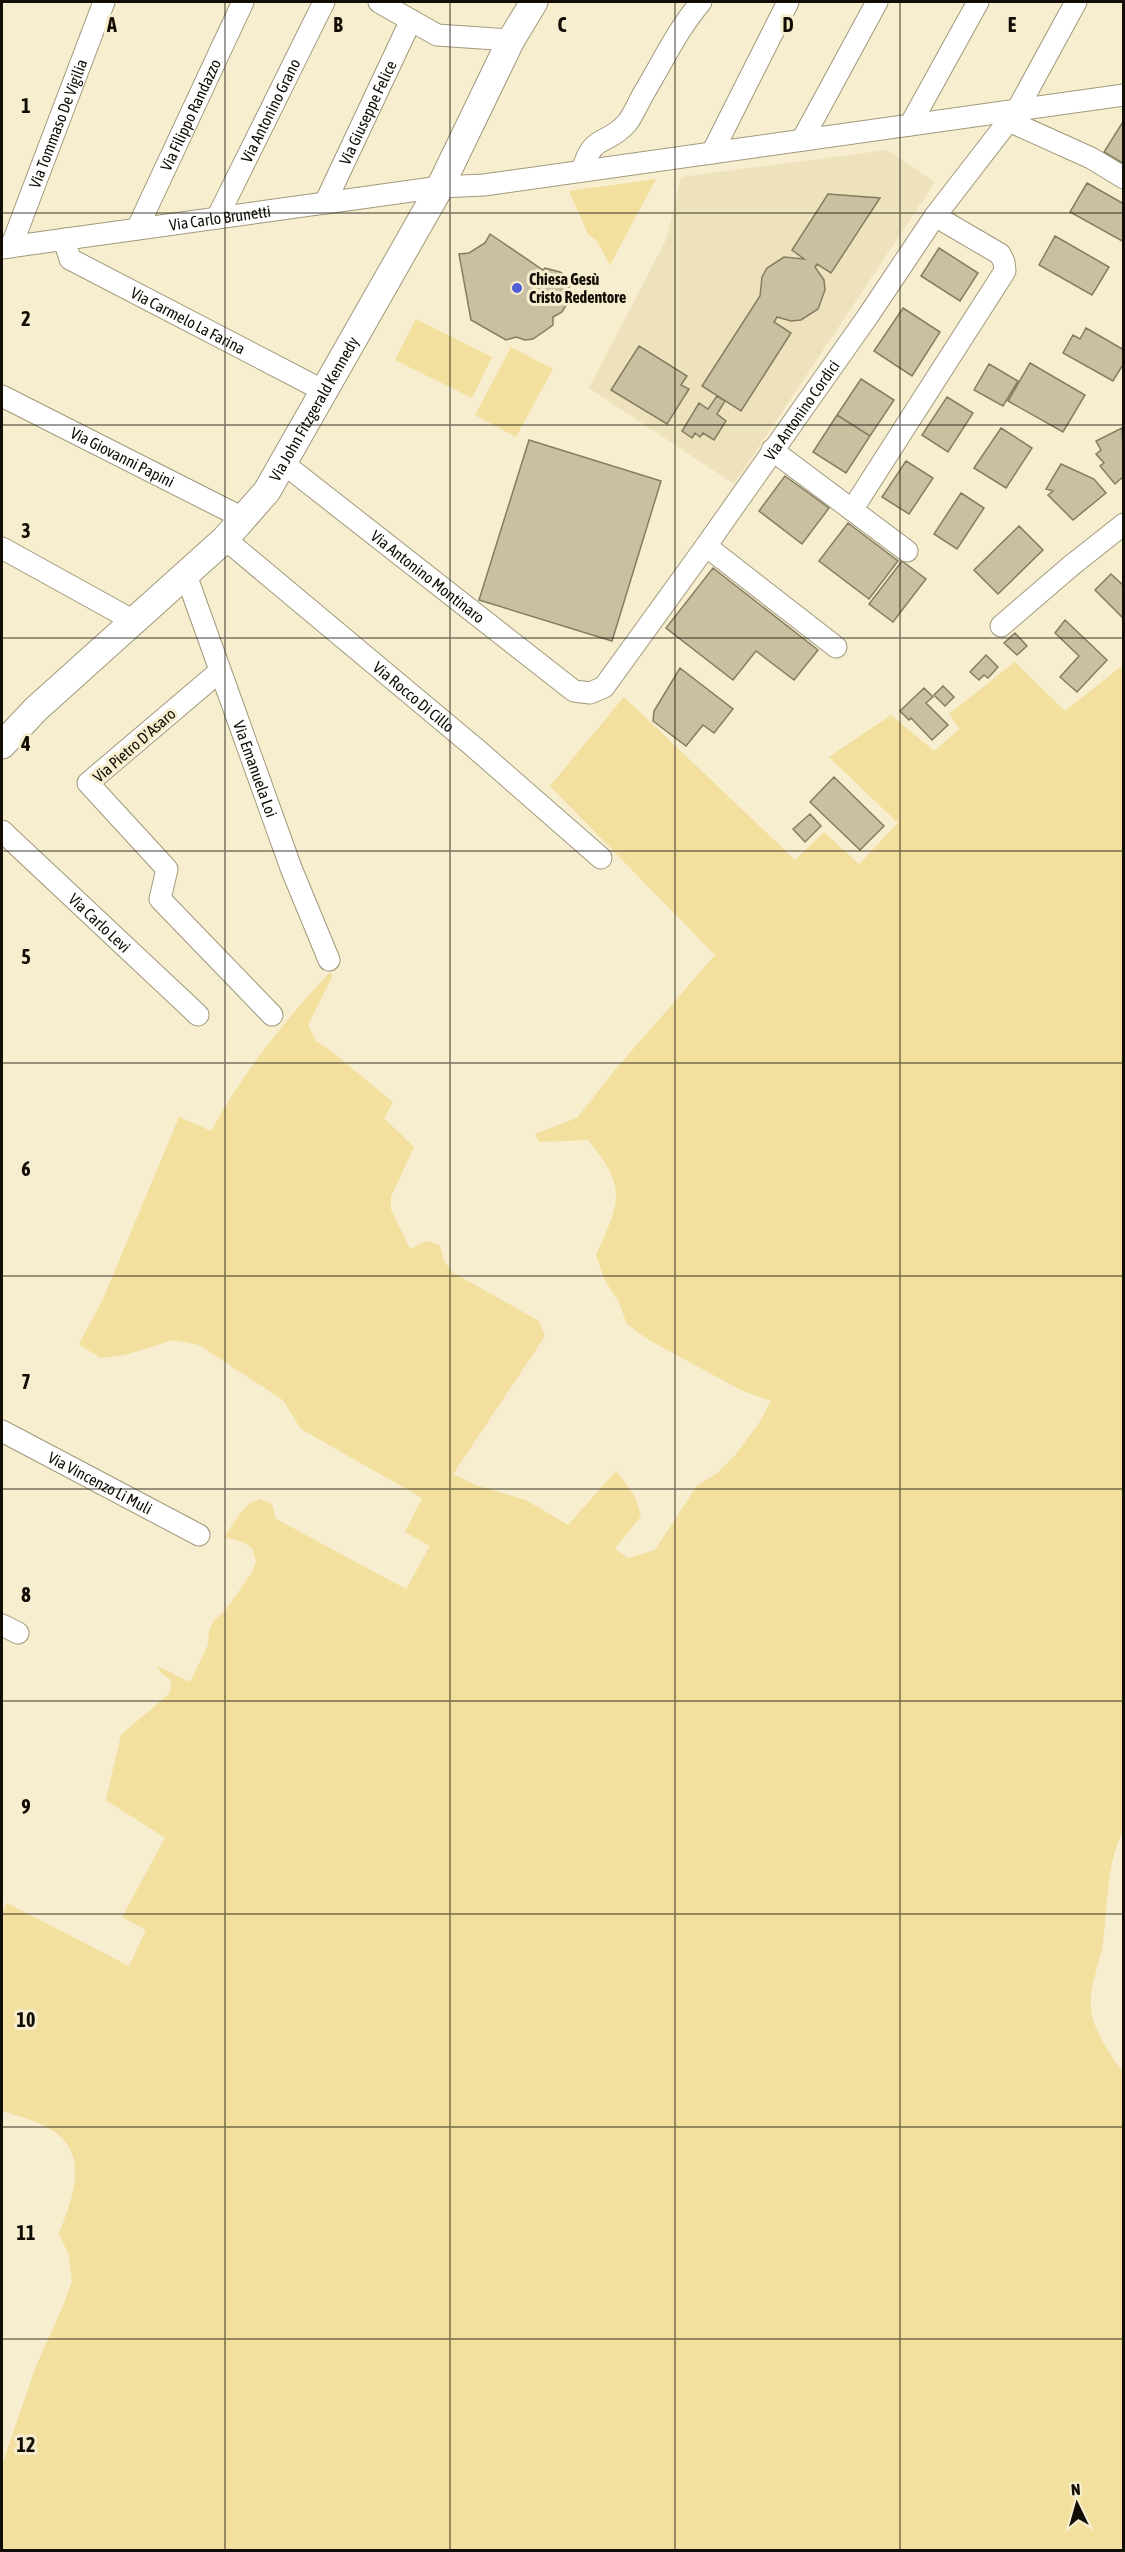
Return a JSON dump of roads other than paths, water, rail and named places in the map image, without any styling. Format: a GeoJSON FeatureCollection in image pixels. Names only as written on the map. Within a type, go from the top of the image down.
{"type":"FeatureCollection","features":[{"type":"Feature","properties":{"kind":"street","name":"Via Tommaso De Vigilia"},"geometry":{"type":"LineString","coordinates":[[6,247],[104,2]]}},
{"type":"Feature","properties":{"kind":"street","name":"Via Filippo Randazzo"},"geometry":{"type":"LineString","coordinates":[[137,229],[243,2]]}},
{"type":"Feature","properties":{"kind":"street","name":"Via Antonino Grano"},"geometry":{"type":"LineString","coordinates":[[217,218],[324,2]]}},
{"type":"Feature","properties":{"kind":"street"},"geometry":{"type":"LineString","coordinates":[[379,2],[437,35],[511,40]]}},
{"type":"Feature","properties":{"kind":"street","name":"Via John Fitzgerald Kennedy"},"geometry":{"type":"LineString","coordinates":[[2,745],[36,709],[225,539],[267,491],[440,187],[511,40],[534,2]]}},
{"type":"Feature","properties":{"kind":"street"},"geometry":{"type":"LineString","coordinates":[[582,171],[587,155],[594,145],[627,123],[686,19],[701,2]]}},
{"type":"Feature","properties":{"kind":"street"},"geometry":{"type":"LineString","coordinates":[[712,153],[788,2]]}},
{"type":"Feature","properties":{"kind":"street"},"geometry":{"type":"LineString","coordinates":[[801,140],[877,2]]}},
{"type":"Feature","properties":{"kind":"street"},"geometry":{"type":"LineString","coordinates":[[910,125],[978,2]]}},
{"type":"Feature","properties":{"kind":"street","name":"Via Antonino Cordici"},"geometry":{"type":"LineString","coordinates":[[574,691],[590,693],[604,687],[868,316],[935,216],[1013,116],[1076,2]]}},
{"type":"Feature","properties":{"kind":"street","name":"Via Giuseppe Felice"},"geometry":{"type":"LineString","coordinates":[[325,203],[411,20]]}},
{"type":"Feature","properties":{"kind":"street","name":"Via Carlo Brunetti"},"geometry":{"type":"LineString","coordinates":[[6,247],[440,187],[484,185],[910,125],[1013,116],[1124,94]]}},
{"type":"Feature","properties":{"kind":"street"},"geometry":{"type":"LineString","coordinates":[[1013,116],[1124,178]]}},
{"type":"Feature","properties":{"kind":"street"},"geometry":{"type":"LineString","coordinates":[[852,510],[1005,271],[1000,254],[935,216]]}},
{"type":"Feature","properties":{"kind":"street","name":"Via Carmelo La Farina"},"geometry":{"type":"LineString","coordinates":[[64,239],[70,259],[324,392]]}},
{"type":"Feature","properties":{"kind":"street","name":"Via Giovanni Papini"},"geometry":{"type":"LineString","coordinates":[[2,396],[243,519]]}},
{"type":"Feature","properties":{"kind":"street"},"geometry":{"type":"LineString","coordinates":[[772,450],[907,551]]}},
{"type":"Feature","properties":{"kind":"street","name":"Via Antonino Montinaro"},"geometry":{"type":"LineString","coordinates":[[283,463],[574,691]]}},
{"type":"Feature","properties":{"kind":"street"},"geometry":{"type":"LineString","coordinates":[[1001,626],[1124,524]]}},
{"type":"Feature","properties":{"kind":"street","name":"Via Rocco Di Cillo"},"geometry":{"type":"LineString","coordinates":[[225,539],[474,747],[601,858]]}},
{"type":"Feature","properties":{"kind":"street"},"geometry":{"type":"LineString","coordinates":[[706,546],[836,647]]}},
{"type":"Feature","properties":{"kind":"street"},"geometry":{"type":"LineString","coordinates":[[2,548],[134,621]]}},
{"type":"Feature","properties":{"kind":"street","name":"Via Emanuela Loi"},"geometry":{"type":"LineString","coordinates":[[186,575],[291,868],[329,960]]}},
{"type":"Feature","properties":{"kind":"street","name":"Via Pietro D'Asaro"},"geometry":{"type":"LineString","coordinates":[[220,671],[88,783],[167,869],[160,899],[272,1015]]}},
{"type":"Feature","properties":{"kind":"street","name":"Via Carlo Levi"},"geometry":{"type":"LineString","coordinates":[[2,831],[198,1015]]}},
{"type":"Feature","properties":{"kind":"street","name":"Via Vincenzo Li Muli"},"geometry":{"type":"LineString","coordinates":[[2,1431],[199,1535]]}},
{"type":"Feature","properties":{"kind":"place","name":"Chiesa Gesù Cristo Redentore"},"geometry":{"type":"Point","coordinates":[517,288]}}]}
